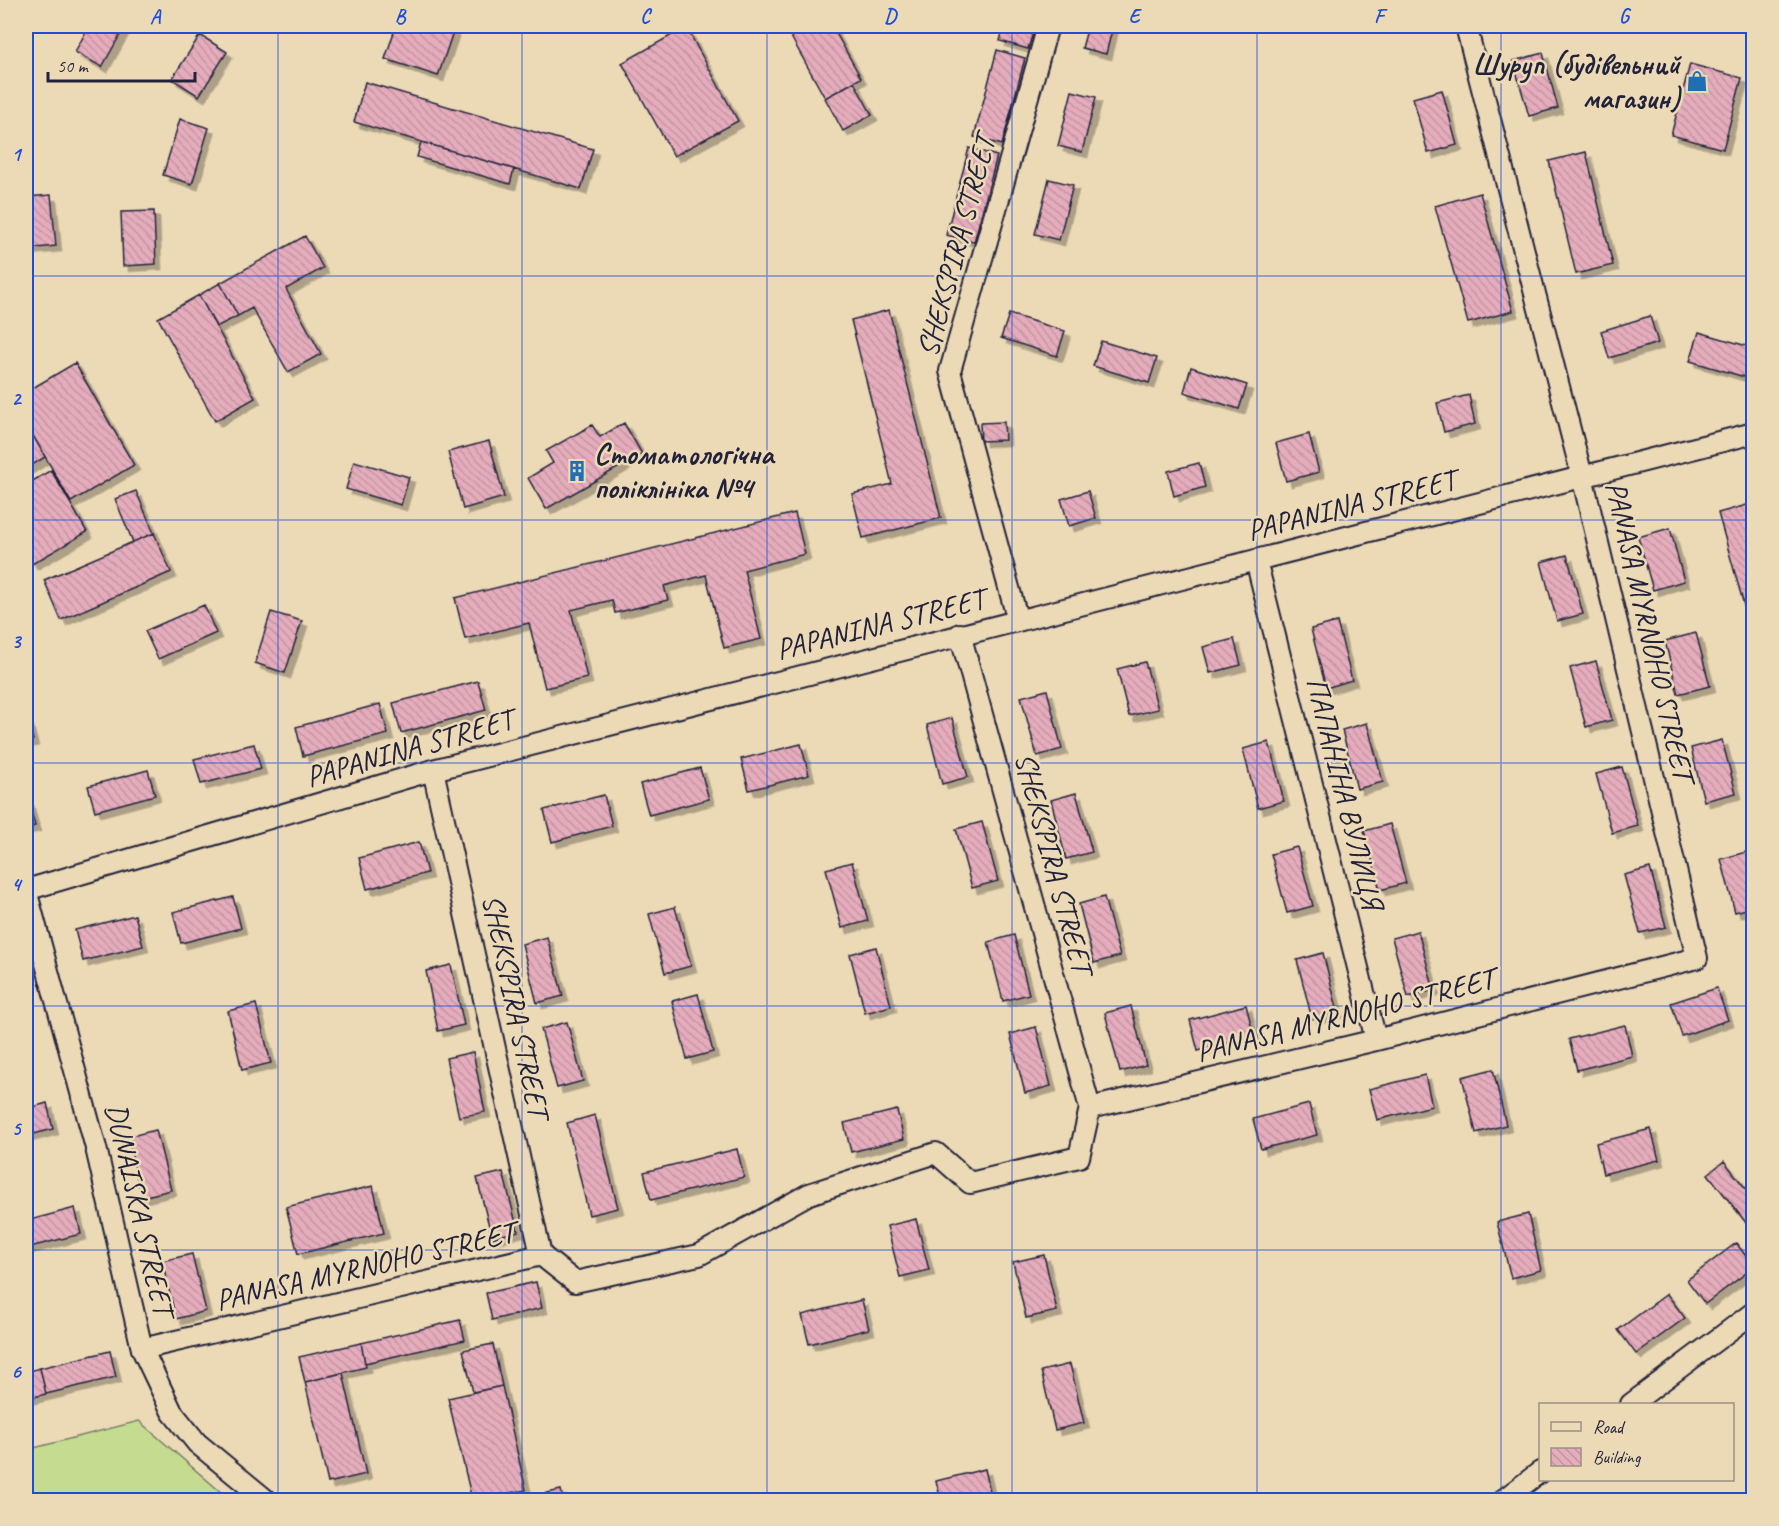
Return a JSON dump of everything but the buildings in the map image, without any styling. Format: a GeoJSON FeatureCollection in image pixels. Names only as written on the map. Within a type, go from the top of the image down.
{"type":"FeatureCollection","features":[{"type":"Feature","properties":{"kind":"street","name":"SHEKSPIRA STREET"},"geometry":{"type":"LineString","coordinates":[[1018,621],[950,371],[1048,26]]}},
{"type":"Feature","properties":{"kind":"street","name":"PANASA MYRNOHO STREET"},"geometry":{"type":"LineString","coordinates":[[142,1349],[541,1255],[574,1282],[699,1255],[809,1194],[936,1153],[970,1183],[1079,1156],[1090,1108],[1376,1040],[1697,957],[1582,476],[1466,26]]}},
{"type":"Feature","properties":{"kind":"street","name":"PAPANINA STREET"},"geometry":{"type":"LineString","coordinates":[[26,890],[433,770],[1754,433]]}},
{"type":"Feature","properties":{"kind":"street","name":"ПАПАНІНА ВУЛИЦЯ"},"geometry":{"type":"LineString","coordinates":[[1257,560],[1376,1040]]}},
{"type":"Feature","properties":{"kind":"street","name":"SHEKSPIRA STREET"},"geometry":{"type":"LineString","coordinates":[[960,634],[1090,1108]]}},
{"type":"Feature","properties":{"kind":"street","name":"SHEKSPIRA STREET"},"geometry":{"type":"LineString","coordinates":[[433,770],[541,1255]]}},
{"type":"Feature","properties":{"kind":"street","name":"DUNAISKA STREET"},"geometry":{"type":"LineString","coordinates":[[26,890],[96,1148],[142,1349],[172,1412],[196,1443],[266,1500]]}},
{"type":"Feature","properties":{"kind":"street"},"geometry":{"type":"LineString","coordinates":[[1632,1403],[1754,1312]]}},
{"type":"Feature","properties":{"kind":"street"},"geometry":{"type":"LineString","coordinates":[[1503,1500],[1539,1473]]}},
{"type":"Feature","properties":{"kind":"green space"},"geometry":{"type":"Polygon","coordinates":[[[139,1421],[230,1500],[26,1500],[26,1450],[139,1421]]]}},
{"type":"Feature","properties":{"kind":"place","name":"Шуруп (будівельний магазин)"},"geometry":{"type":"Point","coordinates":[1697,81]}},
{"type":"Feature","properties":{"kind":"place","name":"Стоматологічна поліклініка №4"},"geometry":{"type":"Point","coordinates":[577,471]}}]}
